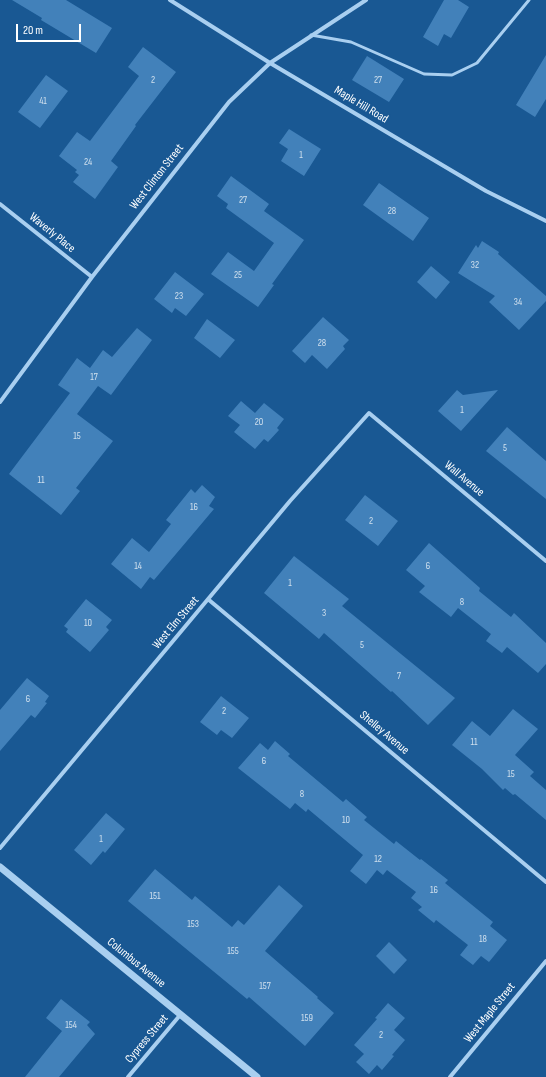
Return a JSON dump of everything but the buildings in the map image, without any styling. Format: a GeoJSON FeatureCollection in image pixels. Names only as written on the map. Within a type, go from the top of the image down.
{"type":"FeatureCollection","features":[{"type":"Feature","properties":{"kind":"street","name":"Maple Hill Road"},"geometry":{"type":"LineString","coordinates":[[170,0],[270,63],[486,191],[546,221]]}},
{"type":"Feature","properties":{"kind":"street","name":"West Clinton Street"},"geometry":{"type":"LineString","coordinates":[[0,402],[92,277],[228,102],[270,63],[366,0]]}},
{"type":"Feature","properties":{"kind":"street","name":"Waverly Place"},"geometry":{"type":"LineString","coordinates":[[0,204],[92,277]]}},
{"type":"Feature","properties":{"kind":"street","name":"Wall Avenue"},"geometry":{"type":"LineString","coordinates":[[369,413],[546,561]]}},
{"type":"Feature","properties":{"kind":"street","name":"West Elm Street"},"geometry":{"type":"LineString","coordinates":[[0,848],[290,501],[369,413]]}},
{"type":"Feature","properties":{"kind":"street","name":"Shelley Avenue"},"geometry":{"type":"LineString","coordinates":[[208,600],[546,882]]}},
{"type":"Feature","properties":{"kind":"street","name":"Columbus Avenue"},"geometry":{"type":"LineString","coordinates":[[0,868],[257,1077]]}},
{"type":"Feature","properties":{"kind":"street","name":"West Maple Street"},"geometry":{"type":"LineString","coordinates":[[450,1077],[546,961]]}},
{"type":"Feature","properties":{"kind":"street","name":"Cypress Street"},"geometry":{"type":"LineString","coordinates":[[128,1077],[181,1014]]}},
{"type":"Feature","properties":{"kind":"lane"},"geometry":{"type":"LineString","coordinates":[[311,36],[351,42],[424,74],[452,75],[478,63],[529,0]]}}]}
